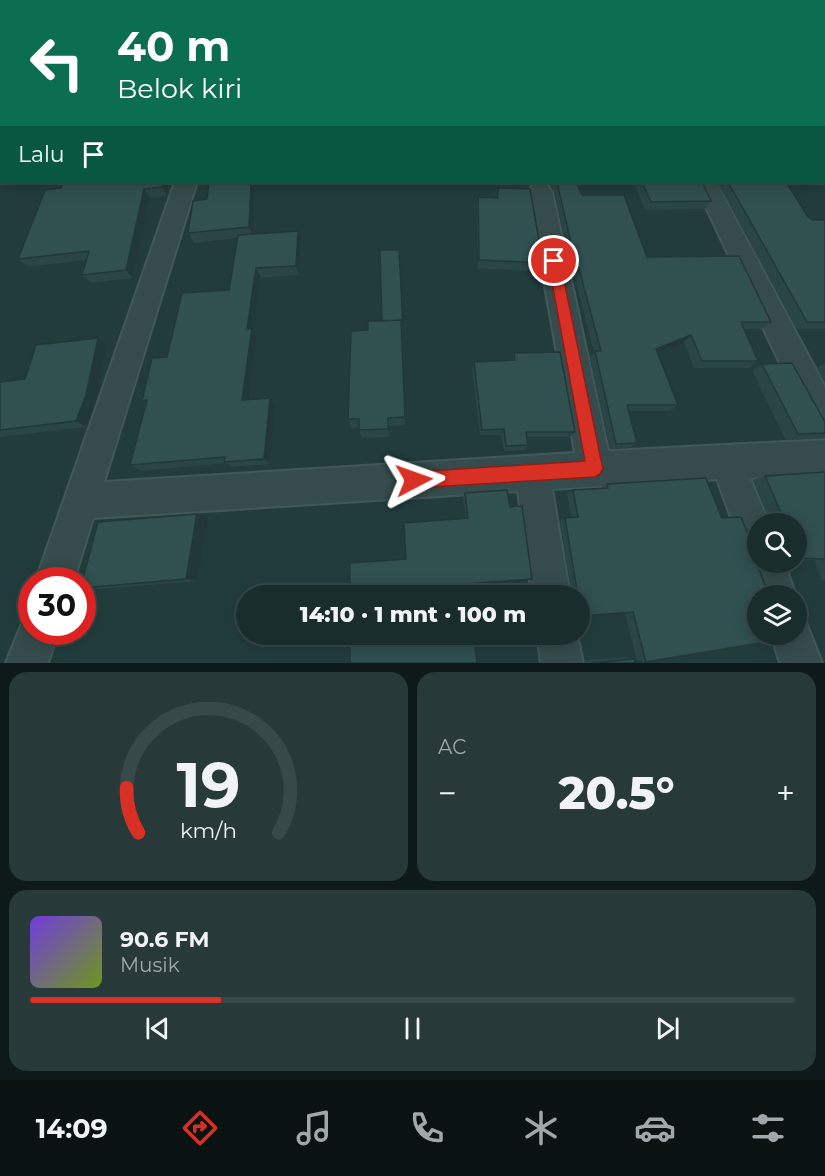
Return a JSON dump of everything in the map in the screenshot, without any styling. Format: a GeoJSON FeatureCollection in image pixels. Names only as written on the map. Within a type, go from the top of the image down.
{"type":"FeatureCollection","features":[{"type":"Feature","properties":{"kind":"street"},"geometry":{"type":"LineString","coordinates":[[60,567],[186,183]]}},
{"type":"Feature","properties":{"kind":"street"},"geometry":{"type":"LineString","coordinates":[[705,183],[796,365],[825,416]]}},
{"type":"Feature","properties":{"kind":"street"},"geometry":{"type":"LineString","coordinates":[[540,192],[595,469]]}},
{"type":"Feature","properties":{"kind":"street"},"geometry":{"type":"LineString","coordinates":[[83,501],[532,472],[825,457]]}},
{"type":"Feature","properties":{"kind":"street"},"geometry":{"type":"LineString","coordinates":[[729,463],[747,513]]}},
{"type":"Feature","properties":{"kind":"street"},"geometry":{"type":"LineString","coordinates":[[532,472],[549,585]]}},
{"type":"Feature","properties":{"kind":"street"},"geometry":{"type":"LineString","coordinates":[[27,663],[33,645]]}},
{"type":"Feature","properties":{"kind":"street"},"geometry":{"type":"LineString","coordinates":[[559,645],[562,663]]}},
{"type":"Feature","properties":{"kind":"street"},"geometry":{"type":"LineString","coordinates":[[795,645],[801,663]]}},
{"type":"Feature","properties":{"kind":"building"},"geometry":{"type":"Polygon","coordinates":[[[64,183],[163,183],[162,187],[144,189],[126,270],[82,275],[89,251],[18,259],[45,190],[61,188],[64,183]]]}},
{"type":"Feature","properties":{"kind":"building"},"geometry":{"type":"Polygon","coordinates":[[[209,183],[251,183],[249,227],[188,233],[193,201],[207,199],[209,183]]]}},
{"type":"Feature","properties":{"kind":"building"},"geometry":{"type":"Polygon","coordinates":[[[557,183],[576,183],[582,195],[624,195],[647,257],[739,256],[771,322],[741,322],[758,361],[702,361],[691,335],[656,349],[678,405],[627,405],[637,443],[616,444],[595,351],[601,351],[578,265],[576,265],[557,183]]]}},
{"type":"Feature","properties":{"kind":"building"},"geometry":{"type":"Polygon","coordinates":[[[642,183],[702,183],[711,201],[651,202],[642,183]]]}},
{"type":"Feature","properties":{"kind":"building"},"geometry":{"type":"Polygon","coordinates":[[[729,183],[787,183],[808,217],[813,220],[825,220],[825,322],[807,322],[729,183]]]}},
{"type":"Feature","properties":{"kind":"building"},"geometry":{"type":"Polygon","coordinates":[[[498,188],[530,189],[543,263],[479,260],[478,197],[498,198],[498,188]]]}},
{"type":"Feature","properties":{"kind":"building"},"geometry":{"type":"Polygon","coordinates":[[[298,231],[296,266],[256,268],[247,329],[252,328],[242,400],[270,398],[264,459],[224,462],[225,457],[130,465],[147,400],[142,401],[152,358],[167,357],[182,293],[229,290],[238,235],[298,231]]]}},
{"type":"Feature","properties":{"kind":"building"},"geometry":{"type":"Polygon","coordinates":[[[380,250],[399,250],[403,325],[401,325],[401,320],[382,321],[380,250]]]}},
{"type":"Feature","properties":{"kind":"building"},"geometry":{"type":"Polygon","coordinates":[[[401,320],[405,417],[388,418],[388,429],[359,430],[359,419],[348,419],[351,331],[368,330],[368,321],[401,320]]]}},
{"type":"Feature","properties":{"kind":"building"},"geometry":{"type":"Polygon","coordinates":[[[98,338],[86,395],[76,421],[0,430],[0,382],[25,379],[36,345],[98,338]]]}},
{"type":"Feature","properties":{"kind":"building"},"geometry":{"type":"Polygon","coordinates":[[[560,352],[575,432],[526,432],[528,445],[506,446],[504,429],[482,430],[474,362],[515,360],[514,353],[560,352]]]}},
{"type":"Feature","properties":{"kind":"building"},"geometry":{"type":"Polygon","coordinates":[[[792,363],[825,422],[825,433],[798,434],[762,364],[792,363]]]}},
{"type":"Feature","properties":{"kind":"building"},"geometry":{"type":"Polygon","coordinates":[[[825,472],[825,559],[807,558],[807,513],[781,513],[765,476],[825,472]]]}},
{"type":"Feature","properties":{"kind":"building"},"geometry":{"type":"Polygon","coordinates":[[[706,478],[722,518],[741,517],[747,532],[747,573],[760,573],[765,585],[747,585],[748,645],[646,662],[633,612],[590,615],[590,585],[576,585],[565,518],[578,517],[573,490],[608,488],[607,484],[706,478]]]}},
{"type":"Feature","properties":{"kind":"building"},"geometry":{"type":"Polygon","coordinates":[[[507,490],[510,507],[522,506],[532,579],[468,585],[350,585],[350,563],[406,559],[404,523],[468,518],[465,493],[507,490]]]}},
{"type":"Feature","properties":{"kind":"building"},"geometry":{"type":"Polygon","coordinates":[[[197,514],[186,579],[96,587],[96,567],[86,567],[98,522],[197,514]]]}},
{"type":"Feature","properties":{"kind":"building"},"geometry":{"type":"Polygon","coordinates":[[[350,645],[475,645],[477,663],[350,663],[350,645]]]}},
{"type":"Feature","properties":{"kind":"building"},"geometry":{"type":"Polygon","coordinates":[[[634,659],[635,663],[591,663],[634,659]]]}},
{"type":"Feature","properties":{"kind":"route"},"geometry":{"type":"LineString","coordinates":[[414,480],[595,469],[554,261]]}}]}
